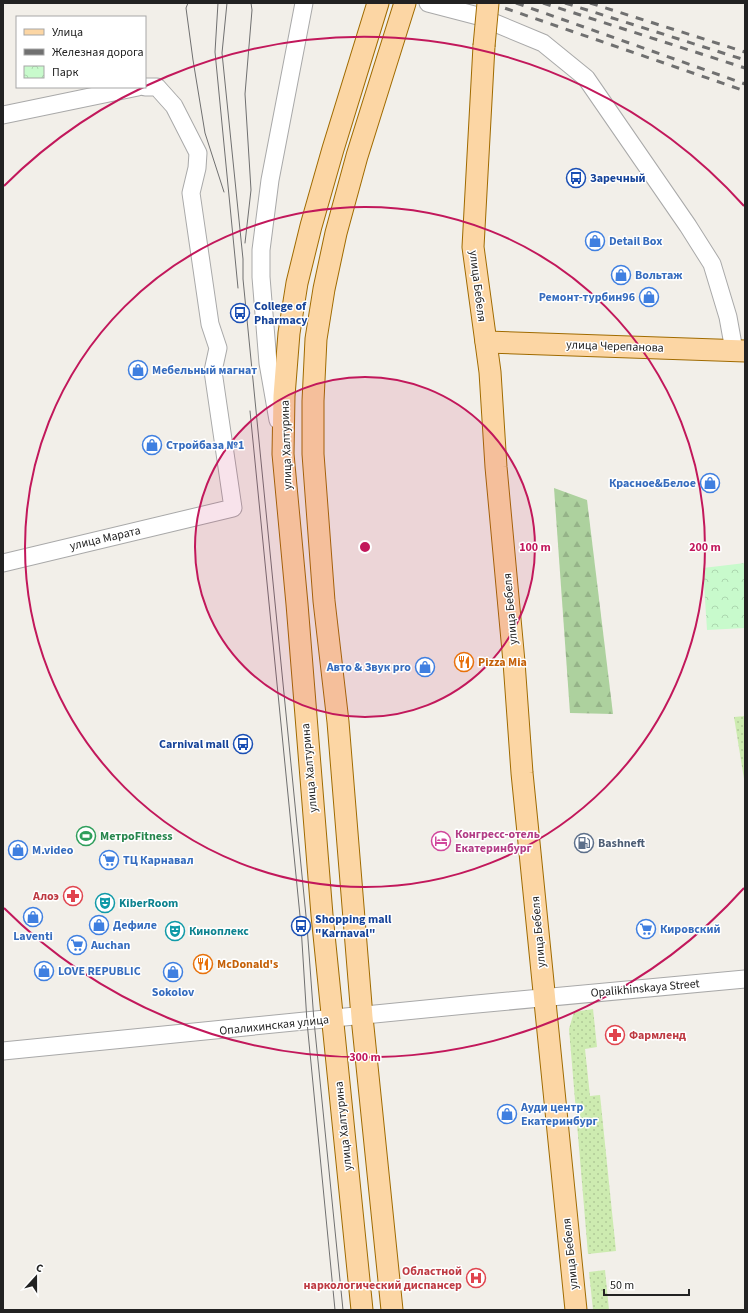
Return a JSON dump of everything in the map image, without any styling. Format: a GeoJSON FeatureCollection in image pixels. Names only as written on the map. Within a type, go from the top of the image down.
{"type":"FeatureCollection","features":[{"type":"Feature","properties":{"kind":"main road","name":"улица Халтурина"},"geometry":{"type":"LineString","coordinates":[[362,1310],[321,907],[297,604],[283,454],[284,396],[289,333],[297,283],[311,226],[333,149],[378,3]]}},
{"type":"Feature","properties":{"kind":"main road"},"geometry":{"type":"LineString","coordinates":[[392,1310],[362,1016],[338,722],[324,601],[313,454],[313,401],[316,339],[324,289],[336,233],[357,156],[405,3]]}},
{"type":"Feature","properties":{"kind":"main road","name":"улица Бебеля"},"geometry":{"type":"LineString","coordinates":[[488,3],[484,46],[473,247],[486,342],[514,655],[522,773],[576,1310]]}},
{"type":"Feature","properties":{"kind":"main road","name":"улица Черепанова"},"geometry":{"type":"LineString","coordinates":[[486,342],[740,351]]}},
{"type":"Feature","properties":{"kind":"street"},"geometry":{"type":"LineString","coordinates":[[283,454],[268,363],[261,277],[261,250],[270,180],[304,3]]}},
{"type":"Feature","properties":{"kind":"street"},"geometry":{"type":"LineString","coordinates":[[428,3],[478,16],[543,43],[586,78],[688,226],[712,264],[740,351]]}},
{"type":"Feature","properties":{"kind":"street","name":"улица Марата"},"geometry":{"type":"LineString","coordinates":[[3,563],[233,508],[213,372],[218,348],[210,324],[191,193],[198,153],[174,106],[158,87],[146,87]]}},
{"type":"Feature","properties":{"kind":"street"},"geometry":{"type":"LineString","coordinates":[[3,115],[133,88]]}},
{"type":"Feature","properties":{"kind":"street","name":"Opalikhinskaya Street"},"geometry":{"type":"LineString","coordinates":[[544,998],[745,979]]}},
{"type":"Feature","properties":{"kind":"street","name":"Опалихинская улица"},"geometry":{"type":"LineString","coordinates":[[3,1052],[544,998]]}},
{"type":"Feature","properties":{"kind":"green space"},"geometry":{"type":"Polygon","coordinates":[[[554,488],[587,500],[613,714],[570,713],[554,488]]]}},
{"type":"Feature","properties":{"kind":"green space"},"geometry":{"type":"Polygon","coordinates":[[[745,563],[745,628],[707,630],[703,568],[745,563]]]}},
{"type":"Feature","properties":{"kind":"green space"},"geometry":{"type":"Polygon","coordinates":[[[745,716],[745,785],[734,717],[745,716]]]}},
{"type":"Feature","properties":{"kind":"green space"},"geometry":{"type":"Polygon","coordinates":[[[593,1009],[597,1047],[585,1049],[590,1096],[600,1095],[616,1251],[588,1254],[569,1029],[574,1012],[593,1009]]]}},
{"type":"Feature","properties":{"kind":"green space"},"geometry":{"type":"Polygon","coordinates":[[[605,1270],[609,1310],[593,1310],[589,1272],[605,1270]]]}},
{"type":"Feature","properties":{"kind":"tram line"},"geometry":{"type":"LineString","coordinates":[[188,3],[186,8],[205,133],[224,192]]}},
{"type":"Feature","properties":{"kind":"tram line"},"geometry":{"type":"LineString","coordinates":[[218,3],[215,52],[238,288]]}},
{"type":"Feature","properties":{"kind":"tram line"},"geometry":{"type":"LineString","coordinates":[[227,3],[222,53],[343,1310]]}},
{"type":"Feature","properties":{"kind":"tram line"},"geometry":{"type":"LineString","coordinates":[[245,243],[251,190],[245,94],[252,10],[251,3]]}},
{"type":"Feature","properties":{"kind":"tram line"},"geometry":{"type":"LineString","coordinates":[[250,411],[301,926],[307,1022],[335,1310]]}},
{"type":"Feature","properties":{"kind":"railway"},"geometry":{"type":"LineString","coordinates":[[490,3],[745,91]]}},
{"type":"Feature","properties":{"kind":"railway"},"geometry":{"type":"LineString","coordinates":[[516,3],[745,84]]}},
{"type":"Feature","properties":{"kind":"railway"},"geometry":{"type":"LineString","coordinates":[[543,3],[745,68]]}},
{"type":"Feature","properties":{"kind":"railway"},"geometry":{"type":"LineString","coordinates":[[565,3],[745,60]]}},
{"type":"Feature","properties":{"kind":"railway"},"geometry":{"type":"LineString","coordinates":[[590,3],[745,52]]}},
{"type":"Feature","properties":{"kind":"place","name":"Заречный"},"geometry":{"type":"Point","coordinates":[576,178]}},
{"type":"Feature","properties":{"kind":"place","name":"Detail Box"},"geometry":{"type":"Point","coordinates":[595,241]}},
{"type":"Feature","properties":{"kind":"place","name":"Вольтаж"},"geometry":{"type":"Point","coordinates":[621,275]}},
{"type":"Feature","properties":{"kind":"place","name":"Ремонт-турбин96"},"geometry":{"type":"Point","coordinates":[649,297]}},
{"type":"Feature","properties":{"kind":"place","name":"College of Pharmacy"},"geometry":{"type":"Point","coordinates":[240,313]}},
{"type":"Feature","properties":{"kind":"place","name":"Мебельный магнат"},"geometry":{"type":"Point","coordinates":[138,370]}},
{"type":"Feature","properties":{"kind":"place","name":"Стройбаза №1"},"geometry":{"type":"Point","coordinates":[152,445]}},
{"type":"Feature","properties":{"kind":"place","name":"Красное&Белое"},"geometry":{"type":"Point","coordinates":[710,483]}},
{"type":"Feature","properties":{"kind":"place","name":"Pizza Mia"},"geometry":{"type":"Point","coordinates":[464,662]}},
{"type":"Feature","properties":{"kind":"place","name":"Авто & Звук pro"},"geometry":{"type":"Point","coordinates":[425,667]}},
{"type":"Feature","properties":{"kind":"place","name":"Carnival mall"},"geometry":{"type":"Point","coordinates":[243,744]}},
{"type":"Feature","properties":{"kind":"place","name":"МетроFitness"},"geometry":{"type":"Point","coordinates":[86,836]}},
{"type":"Feature","properties":{"kind":"place","name":"Конгресс-отель Екатеринбург"},"geometry":{"type":"Point","coordinates":[441,841]}},
{"type":"Feature","properties":{"kind":"place","name":"Bashneft"},"geometry":{"type":"Point","coordinates":[584,843]}},
{"type":"Feature","properties":{"kind":"place","name":"M.video"},"geometry":{"type":"Point","coordinates":[18,850]}},
{"type":"Feature","properties":{"kind":"place","name":"ТЦ Карнавал"},"geometry":{"type":"Point","coordinates":[109,860]}},
{"type":"Feature","properties":{"kind":"place","name":"Алоэ"},"geometry":{"type":"Point","coordinates":[73,896]}},
{"type":"Feature","properties":{"kind":"place","name":"KiberRoom"},"geometry":{"type":"Point","coordinates":[105,903]}},
{"type":"Feature","properties":{"kind":"place","name":"Laventi"},"geometry":{"type":"Point","coordinates":[33,917]}},
{"type":"Feature","properties":{"kind":"place","name":"Дефиле"},"geometry":{"type":"Point","coordinates":[99,925]}},
{"type":"Feature","properties":{"kind":"place","name":"Shopping mall \"Karnaval\""},"geometry":{"type":"Point","coordinates":[301,926]}},
{"type":"Feature","properties":{"kind":"place","name":"Кировский"},"geometry":{"type":"Point","coordinates":[646,929]}},
{"type":"Feature","properties":{"kind":"place","name":"Киноплекс"},"geometry":{"type":"Point","coordinates":[175,931]}},
{"type":"Feature","properties":{"kind":"place","name":"Auchan"},"geometry":{"type":"Point","coordinates":[77,945]}},
{"type":"Feature","properties":{"kind":"place","name":"McDonald's"},"geometry":{"type":"Point","coordinates":[203,964]}},
{"type":"Feature","properties":{"kind":"place","name":"LOVE REPUBLIC"},"geometry":{"type":"Point","coordinates":[44,971]}},
{"type":"Feature","properties":{"kind":"place","name":"Sokolov"},"geometry":{"type":"Point","coordinates":[173,972]}},
{"type":"Feature","properties":{"kind":"place","name":"Фармленд"},"geometry":{"type":"Point","coordinates":[615,1035]}},
{"type":"Feature","properties":{"kind":"place","name":"Ауди центр Екатеринбург"},"geometry":{"type":"Point","coordinates":[507,1114]}},
{"type":"Feature","properties":{"kind":"place","name":"Областной наркологический диспансер"},"geometry":{"type":"Point","coordinates":[476,1278]}}]}
